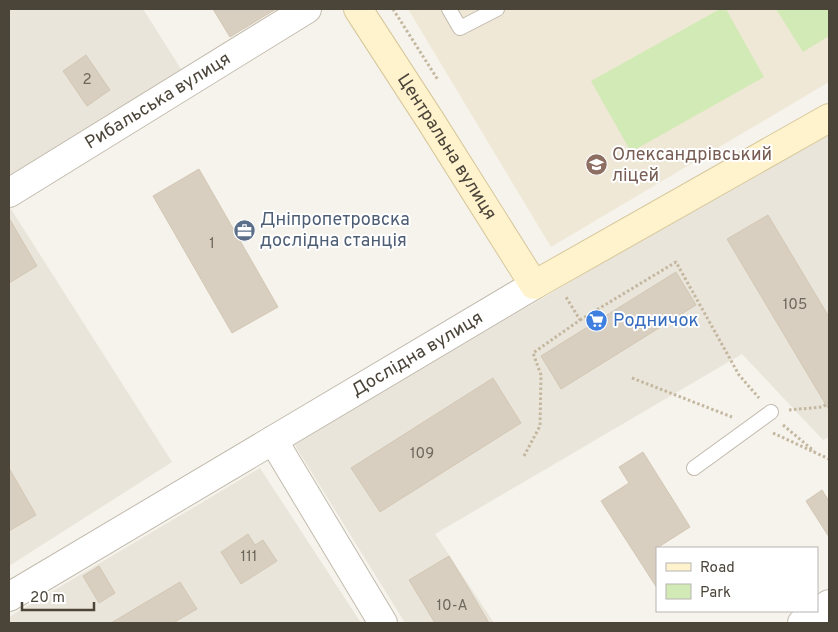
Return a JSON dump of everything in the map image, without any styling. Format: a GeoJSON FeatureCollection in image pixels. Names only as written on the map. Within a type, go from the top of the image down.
{"type":"FeatureCollection","features":[{"type":"Feature","properties":{"kind":"street","name":"Рибальська вулиця"},"geometry":{"type":"LineString","coordinates":[[9,193],[307,9]]}},
{"type":"Feature","properties":{"kind":"street","name":"Центральна вулиця"},"geometry":{"type":"LineString","coordinates":[[358,9],[437,132],[543,280]]}},
{"type":"Feature","properties":{"kind":"street","name":"Дослідна вулиця"},"geometry":{"type":"LineString","coordinates":[[9,597],[543,280],[829,118]]}},
{"type":"Feature","properties":{"kind":"street"},"geometry":{"type":"LineString","coordinates":[[273,440],[383,623]]}},
{"type":"Feature","properties":{"kind":"street"},"geometry":{"type":"LineString","coordinates":[[818,612],[829,604]]}},
{"type":"Feature","properties":{"kind":"street"},"geometry":{"type":"LineString","coordinates":[[802,623],[818,612]]}},
{"type":"Feature","properties":{"kind":"lane"},"geometry":{"type":"LineString","coordinates":[[449,9],[460,28],[497,9]]}},
{"type":"Feature","properties":{"kind":"lane"},"geometry":{"type":"LineString","coordinates":[[694,468],[771,412]]}},
{"type":"Feature","properties":{"kind":"path"},"geometry":{"type":"LineString","coordinates":[[393,9],[442,87]]}},
{"type":"Feature","properties":{"kind":"path"},"geometry":{"type":"LineString","coordinates":[[524,456],[540,426],[541,375],[533,353],[580,320],[676,262],[740,375],[778,420],[814,451]]}},
{"type":"Feature","properties":{"kind":"path"},"geometry":{"type":"LineString","coordinates":[[543,280],[580,320]]}},
{"type":"Feature","properties":{"kind":"path"},"geometry":{"type":"LineString","coordinates":[[771,412],[822,407],[829,403]]}},
{"type":"Feature","properties":{"kind":"shaded area"},"geometry":{"type":"Polygon","coordinates":[[[9,9],[143,9],[186,77],[9,185],[9,9]]]}},
{"type":"Feature","properties":{"kind":"shaded area","name":"Олександрівський ліцей"},"geometry":{"type":"Polygon","coordinates":[[[408,9],[829,9],[829,82],[551,247],[408,9]]]}},
{"type":"Feature","properties":{"kind":"shaded area"},"geometry":{"type":"Polygon","coordinates":[[[829,130],[829,437],[823,440],[742,354],[435,534],[494,623],[405,623],[294,444],[829,130]]]}},
{"type":"Feature","properties":{"kind":"shaded area"},"geometry":{"type":"Polygon","coordinates":[[[9,206],[172,462],[9,566],[9,206]]]}},
{"type":"Feature","properties":{"kind":"shaded area"},"geometry":{"type":"Polygon","coordinates":[[[260,468],[361,623],[9,623],[9,617],[260,468]]]}},
{"type":"Feature","properties":{"kind":"green space"},"geometry":{"type":"Polygon","coordinates":[[[720,9],[726,9],[764,77],[631,152],[591,81],[720,9]]]}},
{"type":"Feature","properties":{"kind":"green space"},"geometry":{"type":"Polygon","coordinates":[[[776,9],[829,9],[829,36],[803,52],[776,9]]]}},
{"type":"Feature","properties":{"kind":"building"},"geometry":{"type":"Polygon","coordinates":[[[213,9],[276,9],[230,37],[213,9]]]}},
{"type":"Feature","properties":{"kind":"building"},"geometry":{"type":"Polygon","coordinates":[[[86,55],[110,90],[87,106],[63,71],[86,55]]]}},
{"type":"Feature","properties":{"kind":"building"},"geometry":{"type":"Polygon","coordinates":[[[199,169],[278,307],[232,333],[153,196],[199,169]]]}},
{"type":"Feature","properties":{"kind":"building"},"geometry":{"type":"Polygon","coordinates":[[[768,215],[829,317],[829,410],[727,239],[768,215]]]}},
{"type":"Feature","properties":{"kind":"building"},"geometry":{"type":"Polygon","coordinates":[[[9,218],[37,266],[9,283],[9,218]]]}},
{"type":"Feature","properties":{"kind":"building"},"geometry":{"type":"Polygon","coordinates":[[[676,272],[696,305],[561,389],[541,356],[676,272]]]}},
{"type":"Feature","properties":{"kind":"building"},"geometry":{"type":"Polygon","coordinates":[[[493,378],[521,423],[380,512],[351,468],[493,378]]]}},
{"type":"Feature","properties":{"kind":"building"},"geometry":{"type":"Polygon","coordinates":[[[643,452],[690,527],[656,547],[656,586],[601,501],[629,483],[619,467],[643,452]]]}},
{"type":"Feature","properties":{"kind":"building"},"geometry":{"type":"Polygon","coordinates":[[[9,468],[36,515],[9,531],[9,468]]]}},
{"type":"Feature","properties":{"kind":"building"},"geometry":{"type":"Polygon","coordinates":[[[822,490],[829,501],[829,537],[806,501],[822,490]]]}},
{"type":"Feature","properties":{"kind":"building"},"geometry":{"type":"Polygon","coordinates":[[[248,534],[255,545],[263,540],[277,561],[241,584],[221,552],[248,534]]]}},
{"type":"Feature","properties":{"kind":"building"},"geometry":{"type":"Polygon","coordinates":[[[449,556],[489,623],[435,623],[409,580],[449,556]]]}},
{"type":"Feature","properties":{"kind":"building"},"geometry":{"type":"Polygon","coordinates":[[[99,566],[115,593],[99,603],[83,576],[99,566]]]}},
{"type":"Feature","properties":{"kind":"building"},"geometry":{"type":"Polygon","coordinates":[[[180,582],[197,609],[173,623],[111,623],[180,582]]]}},
{"type":"Feature","properties":{"kind":"place","name":"Олександрівський ліцей"},"geometry":{"type":"Point","coordinates":[596,165]}},
{"type":"Feature","properties":{"kind":"place","name":"Дніпропетровска дослідна станція"},"geometry":{"type":"Point","coordinates":[244,230]}},
{"type":"Feature","properties":{"kind":"place","name":"Родничок"},"geometry":{"type":"Point","coordinates":[597,321]}}]}
